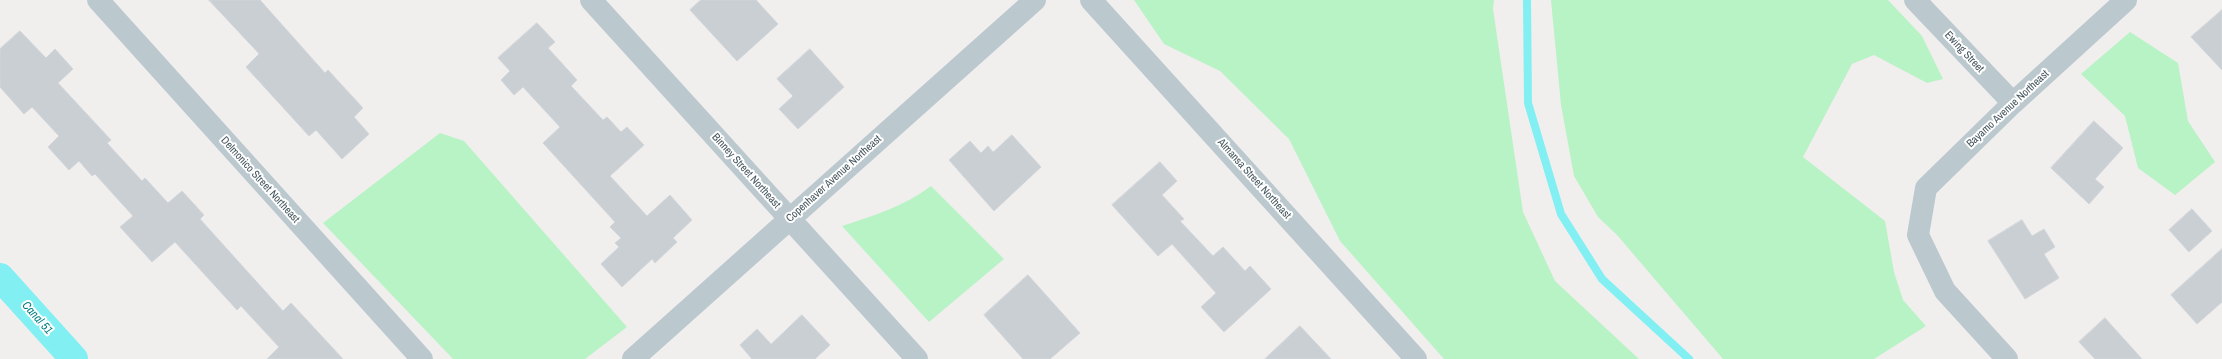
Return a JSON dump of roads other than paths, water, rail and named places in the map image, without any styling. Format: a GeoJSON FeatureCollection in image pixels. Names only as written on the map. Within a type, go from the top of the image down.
{"type":"FeatureCollection","features":[{"type":"Feature","properties":{"kind":"street","name":"Delmonico Street Northeast"},"geometry":{"type":"LineString","coordinates":[[98,0],[422,359]]}},
{"type":"Feature","properties":{"kind":"street","name":"Binney Street Northeast"},"geometry":{"type":"LineString","coordinates":[[591,0],[917,359]]}},
{"type":"Feature","properties":{"kind":"street","name":"Copenhaver Avenue Northeast"},"geometry":{"type":"LineString","coordinates":[[633,359],[1035,0]]}},
{"type":"Feature","properties":{"kind":"street","name":"Almansa Street Northeast"},"geometry":{"type":"LineString","coordinates":[[1091,0],[1416,359]]}},
{"type":"Feature","properties":{"kind":"street","name":"Ewing Street"},"geometry":{"type":"LineString","coordinates":[[1914,0],[2012,103]]}},
{"type":"Feature","properties":{"kind":"street","name":"Bayamo Avenue Northeast"},"geometry":{"type":"LineString","coordinates":[[2007,359],[1945,291],[1918,236],[1926,188],[2012,103],[2126,0]]}},
{"type":"Feature","properties":{"kind":"waterway"},"geometry":{"type":"LineString","coordinates":[[1527,0],[1528,103],[1561,214],[1602,279],[1689,359]]}},
{"type":"Feature","properties":{"kind":"waterway","name":"Canal 51"},"geometry":{"type":"LineString","coordinates":[[0,277],[74,359]]}}]}
